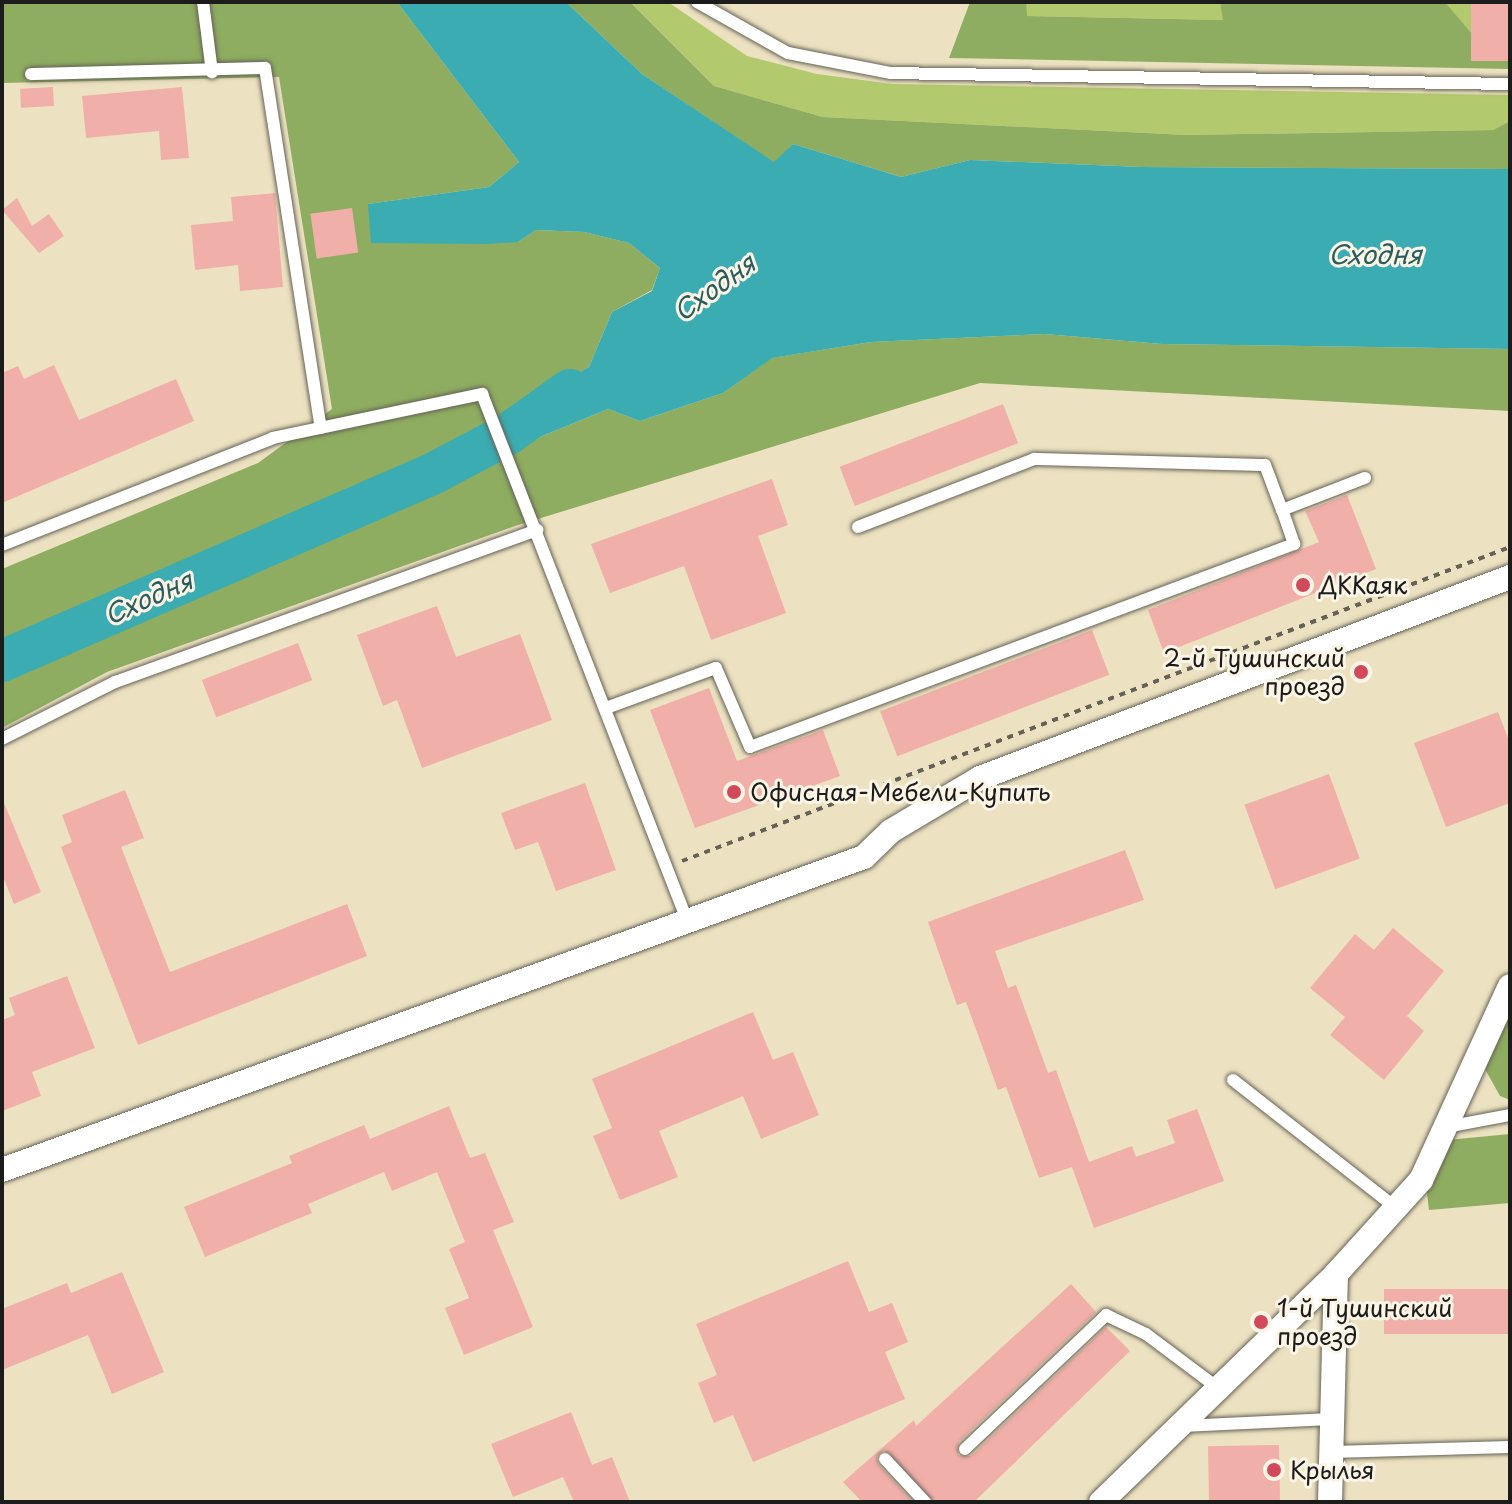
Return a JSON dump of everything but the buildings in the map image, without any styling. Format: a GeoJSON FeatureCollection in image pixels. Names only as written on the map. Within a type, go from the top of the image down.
{"type":"FeatureCollection","features":[{"type":"Feature","properties":{"kind":"street"},"geometry":{"type":"LineString","coordinates":[[2,1170],[864,857],[891,831],[980,778],[1510,577]]}},
{"type":"Feature","properties":{"kind":"street"},"geometry":{"type":"LineString","coordinates":[[1101,1502],[1336,1274],[1421,1180],[1510,986]]}},
{"type":"Feature","properties":{"kind":"street"},"geometry":{"type":"LineString","coordinates":[[1330,1502],[1336,1274]]}},
{"type":"Feature","properties":{"kind":"lane"},"geometry":{"type":"LineString","coordinates":[[203,2],[212,72]]}},
{"type":"Feature","properties":{"kind":"lane"},"geometry":{"type":"LineString","coordinates":[[697,2],[788,53],[891,73],[1510,84]]}},
{"type":"Feature","properties":{"kind":"lane"},"geometry":{"type":"LineString","coordinates":[[31,74],[212,72],[265,68],[321,428]]}},
{"type":"Feature","properties":{"kind":"lane"},"geometry":{"type":"LineString","coordinates":[[2,545],[273,438],[482,394],[513,465],[687,920]]}},
{"type":"Feature","properties":{"kind":"lane"},"geometry":{"type":"LineString","coordinates":[[606,708],[716,668],[750,747],[1294,544],[1265,465],[1034,459],[858,527]]}},
{"type":"Feature","properties":{"kind":"lane"},"geometry":{"type":"LineString","coordinates":[[1282,510],[1365,478]]}},
{"type":"Feature","properties":{"kind":"lane"},"geometry":{"type":"LineString","coordinates":[[2,739],[115,682],[538,530]]}},
{"type":"Feature","properties":{"kind":"lane"},"geometry":{"type":"LineString","coordinates":[[1233,1080],[1396,1208]]}},
{"type":"Feature","properties":{"kind":"lane"},"geometry":{"type":"LineString","coordinates":[[1446,1127],[1510,1115]]}},
{"type":"Feature","properties":{"kind":"lane"},"geometry":{"type":"LineString","coordinates":[[965,1449],[1106,1315],[1146,1334],[1218,1388]]}},
{"type":"Feature","properties":{"kind":"lane"},"geometry":{"type":"LineString","coordinates":[[1180,1426],[1331,1419]]}},
{"type":"Feature","properties":{"kind":"lane"},"geometry":{"type":"LineString","coordinates":[[1331,1452],[1510,1447]]}},
{"type":"Feature","properties":{"kind":"lane"},"geometry":{"type":"LineString","coordinates":[[885,1459],[925,1502]]}},
{"type":"Feature","properties":{"kind":"path"},"geometry":{"type":"LineString","coordinates":[[667,867],[1510,547]]}},
{"type":"Feature","properties":{"kind":"green space"},"geometry":{"type":"Polygon","coordinates":[[[2,2],[397,2],[519,162],[489,187],[368,204],[518,242],[536,230],[584,232],[629,243],[660,268],[652,290],[612,312],[589,367],[515,408],[535,439],[608,409],[640,421],[723,393],[771,358],[871,342],[1045,334],[1162,344],[1510,349],[1510,411],[980,383],[515,526],[107,672],[2,728],[2,569],[258,463],[332,409],[279,77],[2,83],[2,2]]]}},
{"type":"Feature","properties":{"kind":"green space"},"geometry":{"type":"Polygon","coordinates":[[[566,2],[630,2],[714,86],[823,117],[1187,135],[1493,130],[1510,121],[1510,169],[1142,167],[970,160],[901,177],[793,144],[775,163],[642,74],[566,2]]]}},
{"type":"Feature","properties":{"kind":"green space"},"geometry":{"type":"Polygon","coordinates":[[[630,2],[668,2],[747,56],[817,74],[892,84],[1510,95],[1510,121],[1493,130],[1187,135],[823,117],[714,86],[630,2]]]}},
{"type":"Feature","properties":{"kind":"green space"},"geometry":{"type":"Polygon","coordinates":[[[970,2],[1026,2],[1027,16],[1223,20],[1220,2],[1445,2],[1487,52],[1510,50],[1510,69],[949,58],[970,2]]]}},
{"type":"Feature","properties":{"kind":"green space"},"geometry":{"type":"Polygon","coordinates":[[[1026,2],[1220,2],[1224,20],[1026,16],[1026,2]]]}},
{"type":"Feature","properties":{"kind":"green space"},"geometry":{"type":"Polygon","coordinates":[[[1445,2],[1510,2],[1487,52],[1470,35],[1445,2]]]}},
{"type":"Feature","properties":{"kind":"green space"},"geometry":{"type":"Polygon","coordinates":[[[1510,1013],[1510,1100],[1500,1096],[1485,1069],[1510,1013]]]}},
{"type":"Feature","properties":{"kind":"green space"},"geometry":{"type":"Polygon","coordinates":[[[1510,1134],[1510,1203],[1429,1210],[1426,1185],[1447,1140],[1510,1134]]]}},
{"type":"Feature","properties":{"kind":"water"},"geometry":{"type":"Polygon","coordinates":[[[397,2],[566,2],[642,74],[774,162],[793,144],[901,177],[970,160],[1142,167],[1510,169],[1510,349],[1162,344],[1045,334],[871,342],[772,358],[723,393],[640,421],[608,409],[535,439],[515,408],[589,367],[612,312],[652,291],[660,268],[629,243],[584,232],[536,230],[518,242],[486,244],[371,243],[368,204],[489,187],[519,162],[397,2]]]}},
{"type":"Feature","properties":{"kind":"waterway","name":"Сходня"},"geometry":{"type":"LineString","coordinates":[[2,661],[436,472],[508,434],[570,390]]}},
{"type":"Feature","properties":{"kind":"place","name":"ДККаяк"},"geometry":{"type":"Point","coordinates":[1303,585]}},
{"type":"Feature","properties":{"kind":"place","name":"2-й Тушинский проезд"},"geometry":{"type":"Point","coordinates":[1361,672]}},
{"type":"Feature","properties":{"kind":"place","name":"Офисная-Мебели-Купить"},"geometry":{"type":"Point","coordinates":[734,792]}},
{"type":"Feature","properties":{"kind":"place","name":"1-й Тушинский проезд"},"geometry":{"type":"Point","coordinates":[1261,1322]}},
{"type":"Feature","properties":{"kind":"place","name":"Крылья"},"geometry":{"type":"Point","coordinates":[1274,1470]}}]}
